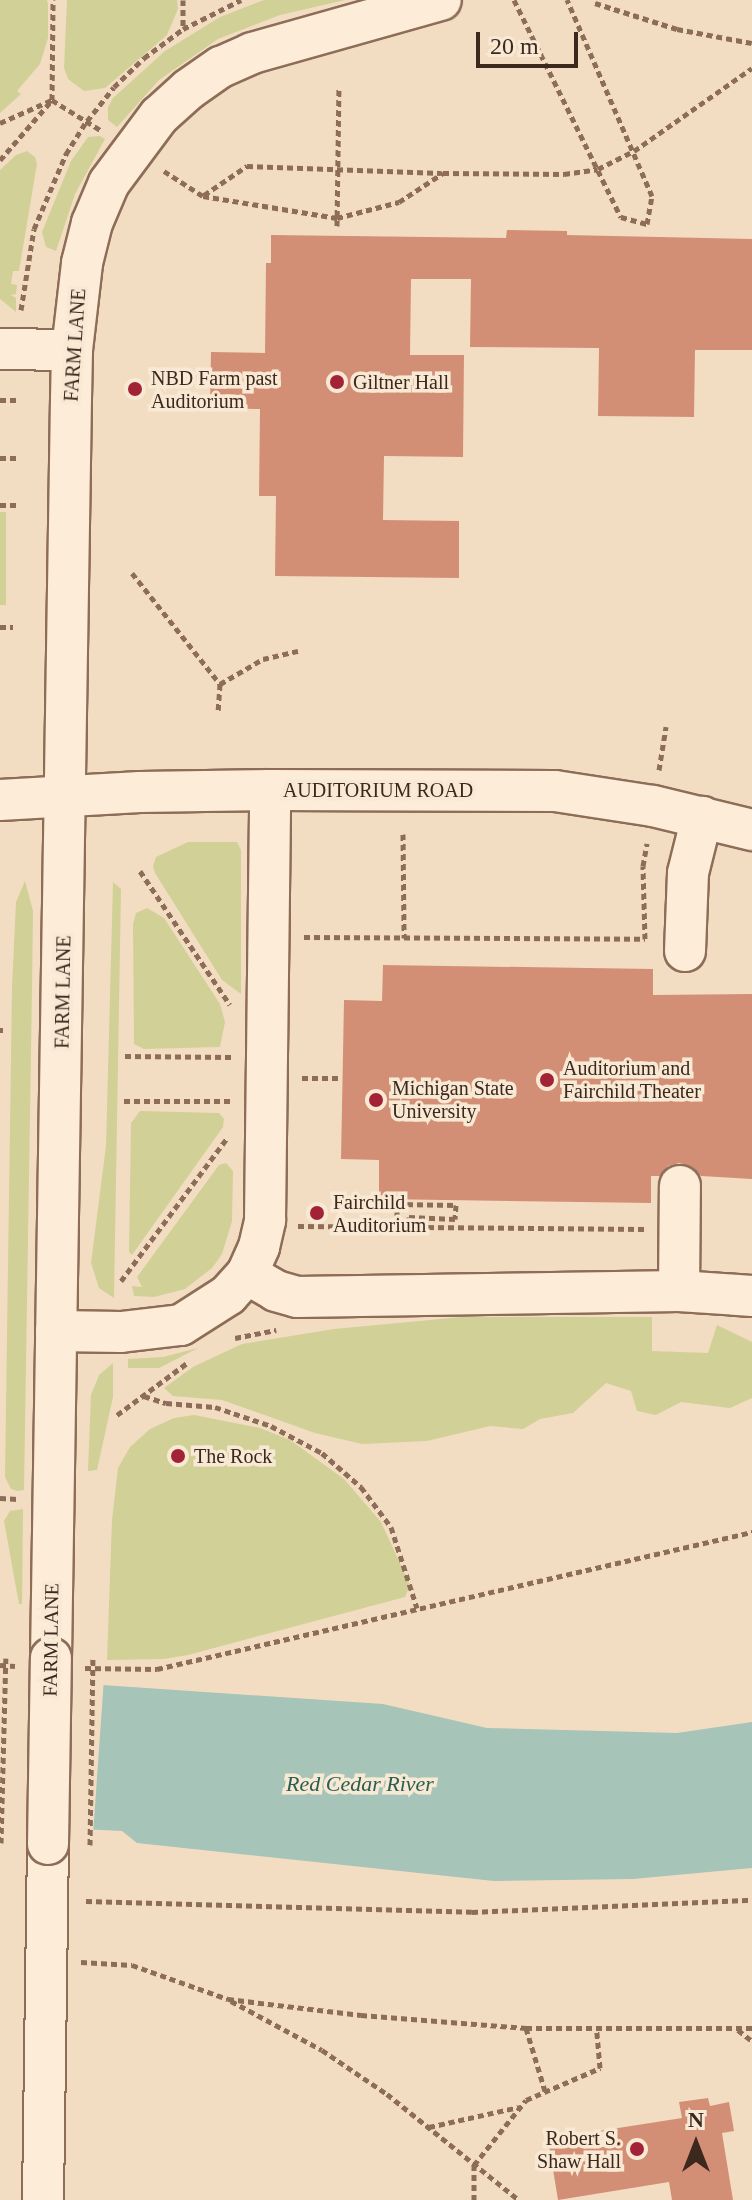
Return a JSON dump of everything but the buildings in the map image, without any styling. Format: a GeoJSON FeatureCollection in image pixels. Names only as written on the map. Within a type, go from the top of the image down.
{"type":"FeatureCollection","features":[{"type":"Feature","properties":{"kind":"street","name":"FARM LANE"},"geometry":{"type":"LineString","coordinates":[[43,2200],[72,350],[82,263],[92,223],[109,183],[132,149],[159,116],[221,67],[287,42],[391,17],[441,0]]}},
{"type":"Feature","properties":{"kind":"street"},"geometry":{"type":"LineString","coordinates":[[0,349],[72,350]]}},
{"type":"Feature","properties":{"kind":"street"},"geometry":{"type":"LineString","coordinates":[[56,1331],[121,1332],[181,1325],[228,1295],[247,1274],[265,1220],[270,790]]}},
{"type":"Feature","properties":{"kind":"street","name":"AUDITORIUM ROAD"},"geometry":{"type":"LineString","coordinates":[[0,800],[140,792],[555,791],[702,817],[752,830]]}},
{"type":"Feature","properties":{"kind":"street"},"geometry":{"type":"LineString","coordinates":[[685,951],[688,873],[702,817]]}},
{"type":"Feature","properties":{"kind":"street"},"geometry":{"type":"LineString","coordinates":[[679,1291],[680,1186]]}},
{"type":"Feature","properties":{"kind":"street"},"geometry":{"type":"LineString","coordinates":[[247,1274],[276,1291],[297,1297],[679,1291],[752,1296]]}},
{"type":"Feature","properties":{"kind":"path"},"geometry":{"type":"LineString","coordinates":[[0,160],[52,100],[53,0]]}},
{"type":"Feature","properties":{"kind":"path"},"geometry":{"type":"LineString","coordinates":[[183,0],[183,29]]}},
{"type":"Feature","properties":{"kind":"path"},"geometry":{"type":"LineString","coordinates":[[514,0],[621,217],[647,224],[652,196],[567,0]]}},
{"type":"Feature","properties":{"kind":"path"},"geometry":{"type":"LineString","coordinates":[[595,3],[677,29],[752,43]]}},
{"type":"Feature","properties":{"kind":"path"},"geometry":{"type":"LineString","coordinates":[[203,196],[247,166],[443,173],[564,174],[598,169],[634,151],[752,68]]}},
{"type":"Feature","properties":{"kind":"path"},"geometry":{"type":"LineString","coordinates":[[337,226],[339,89]]}},
{"type":"Feature","properties":{"kind":"path"},"geometry":{"type":"LineString","coordinates":[[0,123],[52,100]]}},
{"type":"Feature","properties":{"kind":"path"},"geometry":{"type":"LineString","coordinates":[[52,100],[203,196],[337,218],[399,202],[443,173]]}},
{"type":"Feature","properties":{"kind":"path"},"geometry":{"type":"LineString","coordinates":[[0,400],[18,400]]}},
{"type":"Feature","properties":{"kind":"path"},"geometry":{"type":"LineString","coordinates":[[0,458],[16,458]]}},
{"type":"Feature","properties":{"kind":"path"},"geometry":{"type":"LineString","coordinates":[[0,505],[16,505]]}},
{"type":"Feature","properties":{"kind":"path"},"geometry":{"type":"LineString","coordinates":[[132,573],[220,684],[218,712]]}},
{"type":"Feature","properties":{"kind":"path"},"geometry":{"type":"LineString","coordinates":[[0,627],[13,627]]}},
{"type":"Feature","properties":{"kind":"path"},"geometry":{"type":"LineString","coordinates":[[220,684],[263,659],[298,651]]}},
{"type":"Feature","properties":{"kind":"path"},"geometry":{"type":"LineString","coordinates":[[403,834],[404,938]]}},
{"type":"Feature","properties":{"kind":"path"},"geometry":{"type":"LineString","coordinates":[[304,937],[645,939],[643,866]]}},
{"type":"Feature","properties":{"kind":"path"},"geometry":{"type":"LineString","coordinates":[[140,871],[227,998],[232,1017]]}},
{"type":"Feature","properties":{"kind":"path"},"geometry":{"type":"LineString","coordinates":[[232,1044],[232,1072]]}},
{"type":"Feature","properties":{"kind":"path"},"geometry":{"type":"LineString","coordinates":[[125,1056],[232,1057]]}},
{"type":"Feature","properties":{"kind":"path"},"geometry":{"type":"LineString","coordinates":[[301,1078],[338,1078]]}},
{"type":"Feature","properties":{"kind":"path"},"geometry":{"type":"LineString","coordinates":[[232,1086],[232,1116]]}},
{"type":"Feature","properties":{"kind":"path"},"geometry":{"type":"LineString","coordinates":[[124,1101],[232,1101]]}},
{"type":"Feature","properties":{"kind":"path"},"geometry":{"type":"LineString","coordinates":[[121,1281],[232,1131]]}},
{"type":"Feature","properties":{"kind":"path"},"geometry":{"type":"LineString","coordinates":[[397,1227],[397,1204],[456,1205],[455,1219],[409,1217],[409,1227]]}},
{"type":"Feature","properties":{"kind":"path"},"geometry":{"type":"LineString","coordinates":[[298,1226],[645,1229]]}},
{"type":"Feature","properties":{"kind":"path"},"geometry":{"type":"LineString","coordinates":[[143,1395],[166,1403],[215,1407],[271,1426],[322,1453],[361,1487],[391,1527],[417,1608]]}},
{"type":"Feature","properties":{"kind":"path"},"geometry":{"type":"LineString","coordinates":[[0,1665],[157,1669],[752,1532]]}},
{"type":"Feature","properties":{"kind":"path"},"geometry":{"type":"LineString","coordinates":[[1,1843],[6,1658]]}},
{"type":"Feature","properties":{"kind":"path"},"geometry":{"type":"LineString","coordinates":[[90,1845],[93,1659]]}},
{"type":"Feature","properties":{"kind":"path"},"geometry":{"type":"LineString","coordinates":[[86,1901],[472,1912],[752,1900]]}},
{"type":"Feature","properties":{"kind":"path"},"geometry":{"type":"LineString","coordinates":[[85,1962],[132,1965],[228,1999],[322,2050],[429,2127],[519,2200]]}},
{"type":"Feature","properties":{"kind":"path"},"geometry":{"type":"LineString","coordinates":[[228,1999],[361,2015],[526,2028],[752,2028]]}},
{"type":"Feature","properties":{"kind":"path"},"geometry":{"type":"LineString","coordinates":[[526,2028],[545,2091]]}},
{"type":"Feature","properties":{"kind":"path"},"geometry":{"type":"LineString","coordinates":[[737,2029],[752,2041]]}},
{"type":"Feature","properties":{"kind":"path"},"geometry":{"type":"LineString","coordinates":[[474,2200],[474,2165],[520,2107],[545,2091],[600,2068],[597,2030]]}},
{"type":"Feature","properties":{"kind":"path"},"geometry":{"type":"LineString","coordinates":[[429,2127],[520,2107]]}},
{"type":"Feature","properties":{"kind":"shaded area"},"geometry":{"type":"Polygon","coordinates":[[[0,0],[47,0],[48,38],[40,64],[17,91],[21,94],[0,113],[0,0]]]}},
{"type":"Feature","properties":{"kind":"shaded area"},"geometry":{"type":"Polygon","coordinates":[[[67,0],[177,0],[178,9],[167,35],[105,88],[84,91],[68,79],[64,68],[67,0]]]}},
{"type":"Feature","properties":{"kind":"shaded area"},"geometry":{"type":"Polygon","coordinates":[[[264,0],[345,0],[280,15],[218,39],[159,80],[117,127],[108,120],[108,107],[113,98],[165,51],[220,17],[264,0]]]}},
{"type":"Feature","properties":{"kind":"shaded area"},"geometry":{"type":"Polygon","coordinates":[[[88,137],[105,139],[75,194],[56,251],[46,247],[42,232],[71,161],[88,137]]]}},
{"type":"Feature","properties":{"kind":"shaded area"},"geometry":{"type":"Polygon","coordinates":[[[27,151],[35,157],[37,164],[19,271],[13,271],[11,284],[17,285],[16,294],[11,295],[16,298],[16,312],[0,299],[0,170],[16,155],[27,151]]]}},
{"type":"Feature","properties":{"kind":"shaded area"},"geometry":{"type":"Polygon","coordinates":[[[0,512],[6,512],[6,605],[0,605],[0,512]]]}},
{"type":"Feature","properties":{"kind":"shaded area"},"geometry":{"type":"Polygon","coordinates":[[[188,842],[237,842],[241,850],[241,994],[222,980],[155,873],[153,866],[156,857],[188,842]]]}},
{"type":"Feature","properties":{"kind":"shaded area"},"geometry":{"type":"Polygon","coordinates":[[[25,881],[33,911],[24,1490],[18,1491],[11,1489],[5,1477],[12,987],[16,902],[25,881]]]}},
{"type":"Feature","properties":{"kind":"shaded area"},"geometry":{"type":"Polygon","coordinates":[[[113,882],[121,889],[114,1298],[99,1288],[91,1263],[106,1146],[113,882]]]}},
{"type":"Feature","properties":{"kind":"shaded area"},"geometry":{"type":"Polygon","coordinates":[[[147,908],[164,918],[220,1004],[225,1022],[220,1047],[144,1049],[134,1044],[133,924],[136,913],[147,908]]]}},
{"type":"Feature","properties":{"kind":"shaded area"},"geometry":{"type":"Polygon","coordinates":[[[140,1111],[219,1113],[224,1119],[223,1127],[132,1255],[129,1252],[131,1123],[140,1111]]]}},
{"type":"Feature","properties":{"kind":"shaded area"},"geometry":{"type":"Polygon","coordinates":[[[226,1163],[233,1171],[232,1221],[222,1254],[212,1268],[185,1289],[154,1297],[134,1296],[132,1286],[142,1287],[137,1277],[219,1165],[226,1163]]]}},
{"type":"Feature","properties":{"kind":"shaded area"},"geometry":{"type":"Polygon","coordinates":[[[462,1317],[652,1317],[652,1351],[708,1353],[717,1325],[752,1342],[752,1398],[730,1408],[681,1402],[656,1415],[637,1411],[631,1391],[606,1383],[573,1413],[540,1419],[523,1429],[490,1426],[427,1441],[362,1444],[315,1433],[222,1400],[173,1396],[164,1388],[193,1367],[242,1344],[334,1329],[462,1317]]]}},
{"type":"Feature","properties":{"kind":"shaded area"},"geometry":{"type":"Polygon","coordinates":[[[198,1348],[159,1368],[128,1368],[128,1359],[163,1357],[198,1348]]]}},
{"type":"Feature","properties":{"kind":"shaded area"},"geometry":{"type":"Polygon","coordinates":[[[113,1363],[113,1397],[97,1470],[88,1471],[91,1395],[99,1375],[113,1363]]]}},
{"type":"Feature","properties":{"kind":"shaded area"},"geometry":{"type":"Polygon","coordinates":[[[194,1415],[260,1428],[290,1440],[344,1479],[381,1522],[410,1585],[405,1597],[188,1655],[164,1659],[107,1660],[112,1520],[118,1468],[130,1447],[150,1429],[174,1418],[194,1415]]]}},
{"type":"Feature","properties":{"kind":"shaded area"},"geometry":{"type":"Polygon","coordinates":[[[23,1509],[22,1604],[19,1604],[4,1521],[10,1511],[23,1509]]]}},
{"type":"Feature","properties":{"kind":"water","name":"Red Cedar River"},"geometry":{"type":"Polygon","coordinates":[[[0,1678],[383,1704],[487,1728],[677,1733],[752,1722],[752,1868],[633,1879],[494,1881],[137,1843],[122,1831],[0,1825],[0,1678]]]}},
{"type":"Feature","properties":{"kind":"pier"},"geometry":{"type":"Polygon","coordinates":[[[0,1674],[104,1681],[93,1836],[0,1829],[0,1674]]]}},
{"type":"Feature","properties":{"kind":"place","name":"Giltner Hall"},"geometry":{"type":"Point","coordinates":[337,382]}},
{"type":"Feature","properties":{"kind":"place","name":"NBD Farm past Auditorium"},"geometry":{"type":"Point","coordinates":[135,389]}},
{"type":"Feature","properties":{"kind":"place","name":"Auditorium and Fairchild Theater"},"geometry":{"type":"Point","coordinates":[547,1080]}},
{"type":"Feature","properties":{"kind":"place","name":"Michigan State University"},"geometry":{"type":"Point","coordinates":[376,1100]}},
{"type":"Feature","properties":{"kind":"place","name":"Fairchild Auditorium"},"geometry":{"type":"Point","coordinates":[317,1213]}},
{"type":"Feature","properties":{"kind":"place","name":"The Rock"},"geometry":{"type":"Point","coordinates":[178,1456]}},
{"type":"Feature","properties":{"kind":"place","name":"Robert S. Shaw Hall"},"geometry":{"type":"Point","coordinates":[637,2149]}}]}
